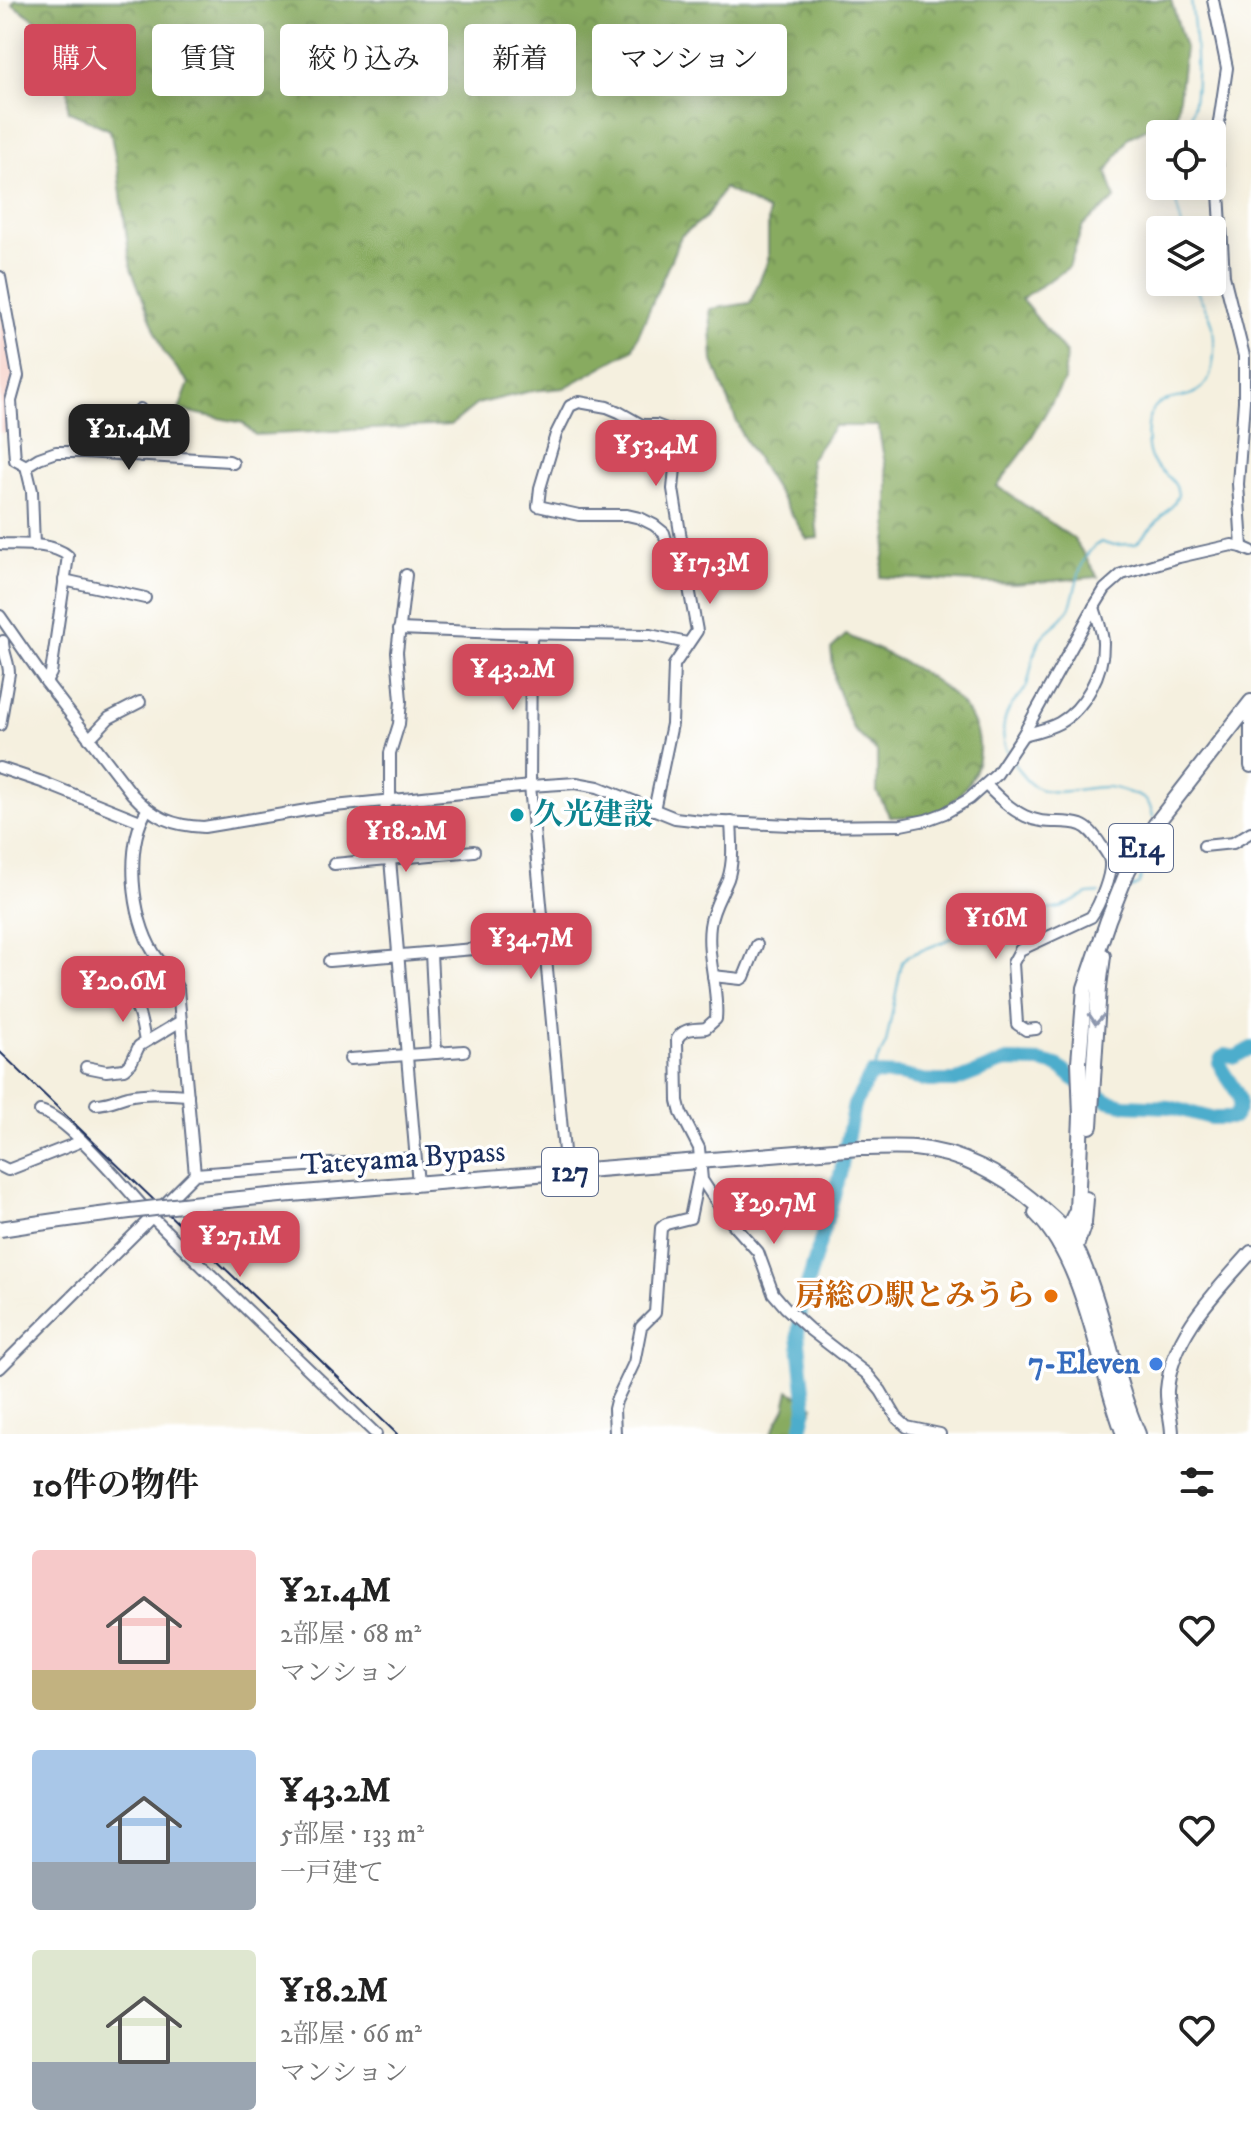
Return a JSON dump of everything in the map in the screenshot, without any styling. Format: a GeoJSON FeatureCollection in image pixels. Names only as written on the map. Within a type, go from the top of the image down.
{"type":"FeatureCollection","features":[{"type":"Feature","properties":{"kind":"highway","name":"E14"},"geometry":{"type":"LineString","coordinates":[[1085,1116],[1086,1063],[1108,920],[1122,885],[1156,824],[1251,702]]}},
{"type":"Feature","properties":{"kind":"highway"},"geometry":{"type":"LineString","coordinates":[[1066,1231],[1077,1210],[1085,1116]]}},
{"type":"Feature","properties":{"kind":"highway"},"geometry":{"type":"LineString","coordinates":[[1068,1246],[1082,1232],[1085,1214],[1085,1116]]}},
{"type":"Feature","properties":{"kind":"highway","name":"Tateyama Bypass"},"geometry":{"type":"LineString","coordinates":[[0,1229],[167,1205],[327,1191],[566,1173],[700,1167],[859,1148],[932,1151],[962,1159],[999,1176],[1023,1192],[1066,1231],[1067,1257],[1124,1434]]}},
{"type":"Feature","properties":{"kind":"highway","name":"Tateyama Bypass"},"geometry":{"type":"LineString","coordinates":[[999,1176],[1068,1246],[1094,1293],[1129,1414],[1138,1434]]}},
{"type":"Feature","properties":{"kind":"main road"},"geometry":{"type":"LineString","coordinates":[[1251,710],[1251,766]]}},
{"type":"Feature","properties":{"kind":"main road"},"geometry":{"type":"LineString","coordinates":[[1172,1434],[1166,1393],[1182,1341],[1214,1294],[1251,1252]]}},
{"type":"Feature","properties":{"kind":"street"},"geometry":{"type":"LineString","coordinates":[[0,616],[89,739],[147,810],[185,826],[204,827],[325,807],[576,783],[598,787],[675,818],[811,826],[901,825],[945,813],[969,799],[997,774],[1023,735],[1105,589],[1122,574],[1232,545],[1249,551],[1238,484],[1244,356],[1224,276],[1216,142],[1227,68],[1213,0]]}},
{"type":"Feature","properties":{"kind":"street"},"geometry":{"type":"LineString","coordinates":[[0,277],[18,376],[11,401],[15,460],[26,466],[32,491],[34,546]]}},
{"type":"Feature","properties":{"kind":"street"},"geometry":{"type":"LineString","coordinates":[[654,810],[672,724],[674,665],[697,631],[689,588],[691,571],[682,545],[673,489],[677,447],[672,431],[666,428],[642,425],[607,407],[579,402],[570,406],[556,434],[540,488],[538,506],[579,515],[627,515],[654,525],[664,533],[676,574],[689,588]]}},
{"type":"Feature","properties":{"kind":"street"},"geometry":{"type":"LineString","coordinates":[[140,409],[142,456]]}},
{"type":"Feature","properties":{"kind":"street"},"geometry":{"type":"LineString","coordinates":[[26,466],[56,452],[233,463]]}},
{"type":"Feature","properties":{"kind":"street"},"geometry":{"type":"LineString","coordinates":[[0,544],[34,546],[65,552],[68,556],[51,673],[46,682]]}},
{"type":"Feature","properties":{"kind":"street"},"geometry":{"type":"LineString","coordinates":[[406,575],[397,652],[401,701],[399,724],[390,753],[387,801],[389,859],[418,1184]]}},
{"type":"Feature","properties":{"kind":"street"},"geometry":{"type":"LineString","coordinates":[[64,580],[145,598]]}},
{"type":"Feature","properties":{"kind":"street"},"geometry":{"type":"LineString","coordinates":[[1023,735],[1060,723],[1079,708],[1094,681],[1103,642],[1094,607]]}},
{"type":"Feature","properties":{"kind":"street"},"geometry":{"type":"LineString","coordinates":[[399,629],[650,635],[687,643]]}},
{"type":"Feature","properties":{"kind":"street"},"geometry":{"type":"LineString","coordinates":[[0,725],[9,673],[2,641],[14,633]]}},
{"type":"Feature","properties":{"kind":"street"},"geometry":{"type":"LineString","coordinates":[[531,639],[530,786],[566,1173]]}},
{"type":"Feature","properties":{"kind":"street"},"geometry":{"type":"LineString","coordinates":[[89,739],[109,718],[140,702]]}},
{"type":"Feature","properties":{"kind":"street"},"geometry":{"type":"LineString","coordinates":[[0,768],[140,821]]}},
{"type":"Feature","properties":{"kind":"street"},"geometry":{"type":"LineString","coordinates":[[986,785],[1005,804],[1026,817],[1043,823],[1084,827],[1094,835],[1109,857],[1104,887],[1091,917],[1020,950],[1013,963],[1017,1024],[1026,1030],[1036,1029]]}},
{"type":"Feature","properties":{"kind":"street"},"geometry":{"type":"LineString","coordinates":[[147,810],[140,821],[135,842],[134,878],[147,940],[178,989],[195,1174]]}},
{"type":"Feature","properties":{"kind":"street"},"geometry":{"type":"LineString","coordinates":[[731,822],[732,862],[710,922],[716,1019],[706,1028],[688,1029],[677,1039],[678,1101],[699,1148],[702,1180],[725,1215],[758,1252],[773,1293],[785,1307],[867,1374],[897,1418],[907,1427],[940,1434]]}},
{"type":"Feature","properties":{"kind":"street"},"geometry":{"type":"LineString","coordinates":[[1204,846],[1233,843],[1251,832]]}},
{"type":"Feature","properties":{"kind":"street"},"geometry":{"type":"LineString","coordinates":[[334,864],[474,851]]}},
{"type":"Feature","properties":{"kind":"street"},"geometry":{"type":"LineString","coordinates":[[713,976],[744,977],[757,945]]}},
{"type":"Feature","properties":{"kind":"street"},"geometry":{"type":"LineString","coordinates":[[329,961],[486,948]]}},
{"type":"Feature","properties":{"kind":"street"},"geometry":{"type":"LineString","coordinates":[[431,953],[436,1053]]}},
{"type":"Feature","properties":{"kind":"street"},"geometry":{"type":"LineString","coordinates":[[113,995],[129,998],[133,1002],[145,1041]]}},
{"type":"Feature","properties":{"kind":"street"},"geometry":{"type":"LineString","coordinates":[[86,1067],[106,1071],[124,1069],[131,1063],[139,1046],[181,1021]]}},
{"type":"Feature","properties":{"kind":"street"},"geometry":{"type":"LineString","coordinates":[[350,1059],[464,1051]]}},
{"type":"Feature","properties":{"kind":"street"},"geometry":{"type":"LineString","coordinates":[[96,1104],[157,1093],[188,1095]]}},
{"type":"Feature","properties":{"kind":"street"},"geometry":{"type":"LineString","coordinates":[[40,1111],[55,1116],[82,1141],[152,1217],[376,1434]]}},
{"type":"Feature","properties":{"kind":"street"},"geometry":{"type":"LineString","coordinates":[[0,1166],[8,1170],[82,1141]]}},
{"type":"Feature","properties":{"kind":"street"},"geometry":{"type":"LineString","coordinates":[[0,1368],[195,1174],[415,1158]]}},
{"type":"Feature","properties":{"kind":"street"},"geometry":{"type":"LineString","coordinates":[[615,1434],[616,1401],[634,1363],[641,1327],[655,1313],[661,1228],[690,1218],[700,1167]]}},
{"type":"Feature","properties":{"kind":"shaded area"},"geometry":{"type":"Polygon","coordinates":[[[0,307],[15,375],[7,399],[6,432],[0,433],[0,307]]]}},
{"type":"Feature","properties":{"kind":"green space"},"geometry":{"type":"Polygon","coordinates":[[[15,0],[1171,0],[1185,48],[1177,114],[1164,120],[1146,120],[1146,129],[1129,137],[1107,172],[1115,199],[1083,225],[1069,267],[1021,299],[1066,353],[1064,381],[1023,452],[997,486],[1074,539],[1098,577],[1014,584],[880,577],[888,536],[888,480],[878,426],[834,426],[810,460],[818,538],[807,539],[742,435],[713,361],[710,309],[750,303],[768,261],[768,211],[724,188],[706,217],[681,236],[632,350],[564,388],[531,391],[477,404],[451,425],[255,435],[243,423],[179,410],[189,383],[164,353],[131,268],[110,130],[68,111],[68,96],[136,96],[136,24],[42,24],[12,4],[15,0]]]}},
{"type":"Feature","properties":{"kind":"green space"},"geometry":{"type":"Polygon","coordinates":[[[846,635],[918,670],[942,686],[961,704],[975,725],[979,748],[973,775],[961,793],[935,817],[890,817],[877,792],[877,752],[853,729],[835,684],[831,649],[846,635]]]}},
{"type":"Feature","properties":{"kind":"green space"},"geometry":{"type":"Polygon","coordinates":[[[789,1390],[814,1406],[802,1434],[771,1434],[785,1408],[789,1390]]]}},
{"type":"Feature","properties":{"kind":"waterway"},"geometry":{"type":"LineString","coordinates":[[1190,120],[1196,86],[1191,0]]}},
{"type":"Feature","properties":{"kind":"waterway"},"geometry":{"type":"LineString","coordinates":[[1175,200],[1179,216]]}},
{"type":"Feature","properties":{"kind":"waterway"},"geometry":{"type":"LineString","coordinates":[[1007,751],[1003,733],[1006,716],[1027,685],[1038,643],[1068,611],[1087,554],[1101,542],[1110,545],[1136,544],[1173,505],[1178,495],[1172,481],[1151,458],[1148,426],[1155,407],[1170,399],[1195,393],[1210,375],[1214,350],[1213,327],[1199,296]]}},
{"type":"Feature","properties":{"kind":"waterway"},"geometry":{"type":"LineString","coordinates":[[1012,760],[1024,778],[1037,788],[1058,792],[1097,787],[1118,789],[1146,800],[1153,817]]}},
{"type":"Feature","properties":{"kind":"waterway"},"geometry":{"type":"LineString","coordinates":[[1126,891],[1139,884],[1151,843]]}},
{"type":"Feature","properties":{"kind":"waterway"},"geometry":{"type":"LineString","coordinates":[[871,1074],[886,1043],[902,962],[908,956],[952,938],[1019,928],[1045,910],[1061,908],[1088,894],[1100,893]]}},
{"type":"Feature","properties":{"kind":"waterway"},"geometry":{"type":"LineString","coordinates":[[800,1434],[806,1408],[798,1334],[802,1302],[840,1175],[854,1105],[871,1074],[955,1081],[1007,1061],[1041,1062],[1057,1066],[1109,1101],[1125,1105],[1170,1107],[1211,1118],[1233,1118],[1238,1111],[1238,1097],[1219,1063],[1226,1055],[1235,1057],[1251,1048]]}},
{"type":"Feature","properties":{"kind":"railway"},"geometry":{"type":"LineString","coordinates":[[0,1052],[397,1434]]}},
{"type":"Feature","properties":{"kind":"place","name":"久光建設"},"geometry":{"type":"Point","coordinates":[517,815]}},
{"type":"Feature","properties":{"kind":"place","name":"房総の駅とみうら"},"geometry":{"type":"Point","coordinates":[1051,1296]}},
{"type":"Feature","properties":{"kind":"place","name":"7-Eleven"},"geometry":{"type":"Point","coordinates":[1156,1364]}}]}
